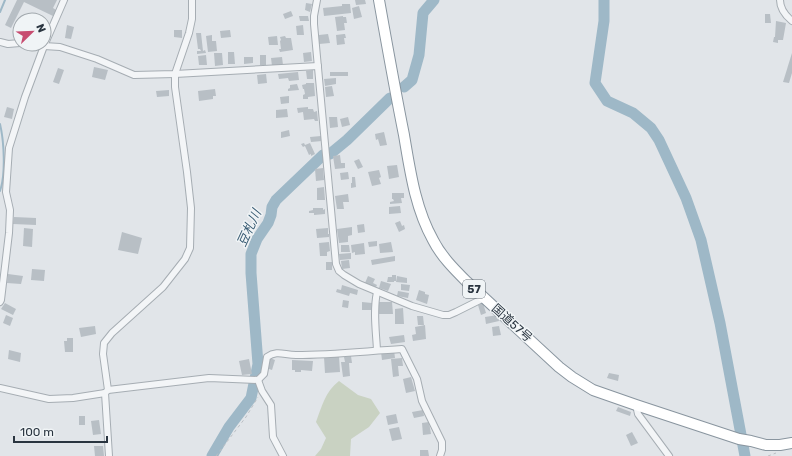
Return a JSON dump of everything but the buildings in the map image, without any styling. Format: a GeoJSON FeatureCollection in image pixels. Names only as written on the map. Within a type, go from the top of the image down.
{"type":"FeatureCollection","features":[{"type":"Feature","properties":{"kind":"highway","name":"国道57号"},"geometry":{"type":"LineString","coordinates":[[379,0],[414,186],[422,216],[432,239],[455,270],[572,378],[593,390],[739,438],[766,445],[792,443]]}},
{"type":"Feature","properties":{"kind":"street"},"geometry":{"type":"LineString","coordinates":[[52,25],[64,0]]}},
{"type":"Feature","properties":{"kind":"street"},"geometry":{"type":"LineString","coordinates":[[108,456],[103,354],[104,344],[112,333],[163,287],[185,259],[190,248],[191,208],[188,172],[175,87],[175,74],[189,33],[192,19],[192,0]]}},
{"type":"Feature","properties":{"kind":"street"},"geometry":{"type":"LineString","coordinates":[[317,0],[314,24],[336,264],[339,271],[359,284],[377,292],[412,306],[443,315],[449,315],[484,298]]}},
{"type":"Feature","properties":{"kind":"street"},"geometry":{"type":"LineString","coordinates":[[780,0],[780,4],[784,12],[792,21]]}},
{"type":"Feature","properties":{"kind":"street"},"geometry":{"type":"LineString","coordinates":[[0,42],[12,44]]}},
{"type":"Feature","properties":{"kind":"street"},"geometry":{"type":"LineString","coordinates":[[52,46],[60,47],[97,59],[134,75],[318,66]]}},
{"type":"Feature","properties":{"kind":"street"},"geometry":{"type":"LineString","coordinates":[[0,302],[9,233],[10,210],[6,192],[9,148],[40,52]]}},
{"type":"Feature","properties":{"kind":"street"},"geometry":{"type":"LineString","coordinates":[[377,292],[375,315],[377,350]]}},
{"type":"Feature","properties":{"kind":"street"},"geometry":{"type":"LineString","coordinates":[[0,388],[48,399],[73,398],[209,378],[258,380],[264,374],[266,357],[272,354],[348,354],[377,350],[402,349],[417,379],[422,401],[442,442],[440,456]]}},
{"type":"Feature","properties":{"kind":"street"},"geometry":{"type":"LineString","coordinates":[[258,380],[262,392],[271,405],[273,437],[283,456]]}},
{"type":"Feature","properties":{"kind":"street"},"geometry":{"type":"LineString","coordinates":[[636,405],[638,414],[669,456]]}},
{"type":"Feature","properties":{"kind":"path"},"geometry":{"type":"LineString","coordinates":[[216,456],[246,417],[262,392]]}},
{"type":"Feature","properties":{"kind":"green space"},"geometry":{"type":"Polygon","coordinates":[[[339,381],[358,395],[371,399],[380,413],[369,427],[351,439],[350,456],[315,456],[321,449],[326,438],[316,422],[327,395],[339,381]]]}},
{"type":"Feature","properties":{"kind":"waterway"},"geometry":{"type":"LineString","coordinates":[[0,12],[5,0]]}},
{"type":"Feature","properties":{"kind":"waterway","name":"豆札川"},"geometry":{"type":"LineString","coordinates":[[404,87],[412,80],[419,55],[423,13],[434,0]]}},
{"type":"Feature","properties":{"kind":"waterway"},"geometry":{"type":"LineString","coordinates":[[604,0],[604,21],[595,83],[607,101],[633,113],[651,128],[659,140],[686,198],[701,240],[720,323],[745,456]]}},
{"type":"Feature","properties":{"kind":"waterway","name":"豆札川"},"geometry":{"type":"LineString","coordinates":[[212,456],[229,427],[251,398],[258,364],[251,273],[251,254],[257,239],[268,223],[272,207],[276,200],[323,155],[330,154],[347,140],[390,98]]}},
{"type":"Feature","properties":{"kind":"waterway"},"geometry":{"type":"LineString","coordinates":[[0,124],[3,139],[4,158],[0,191]]}}]}
